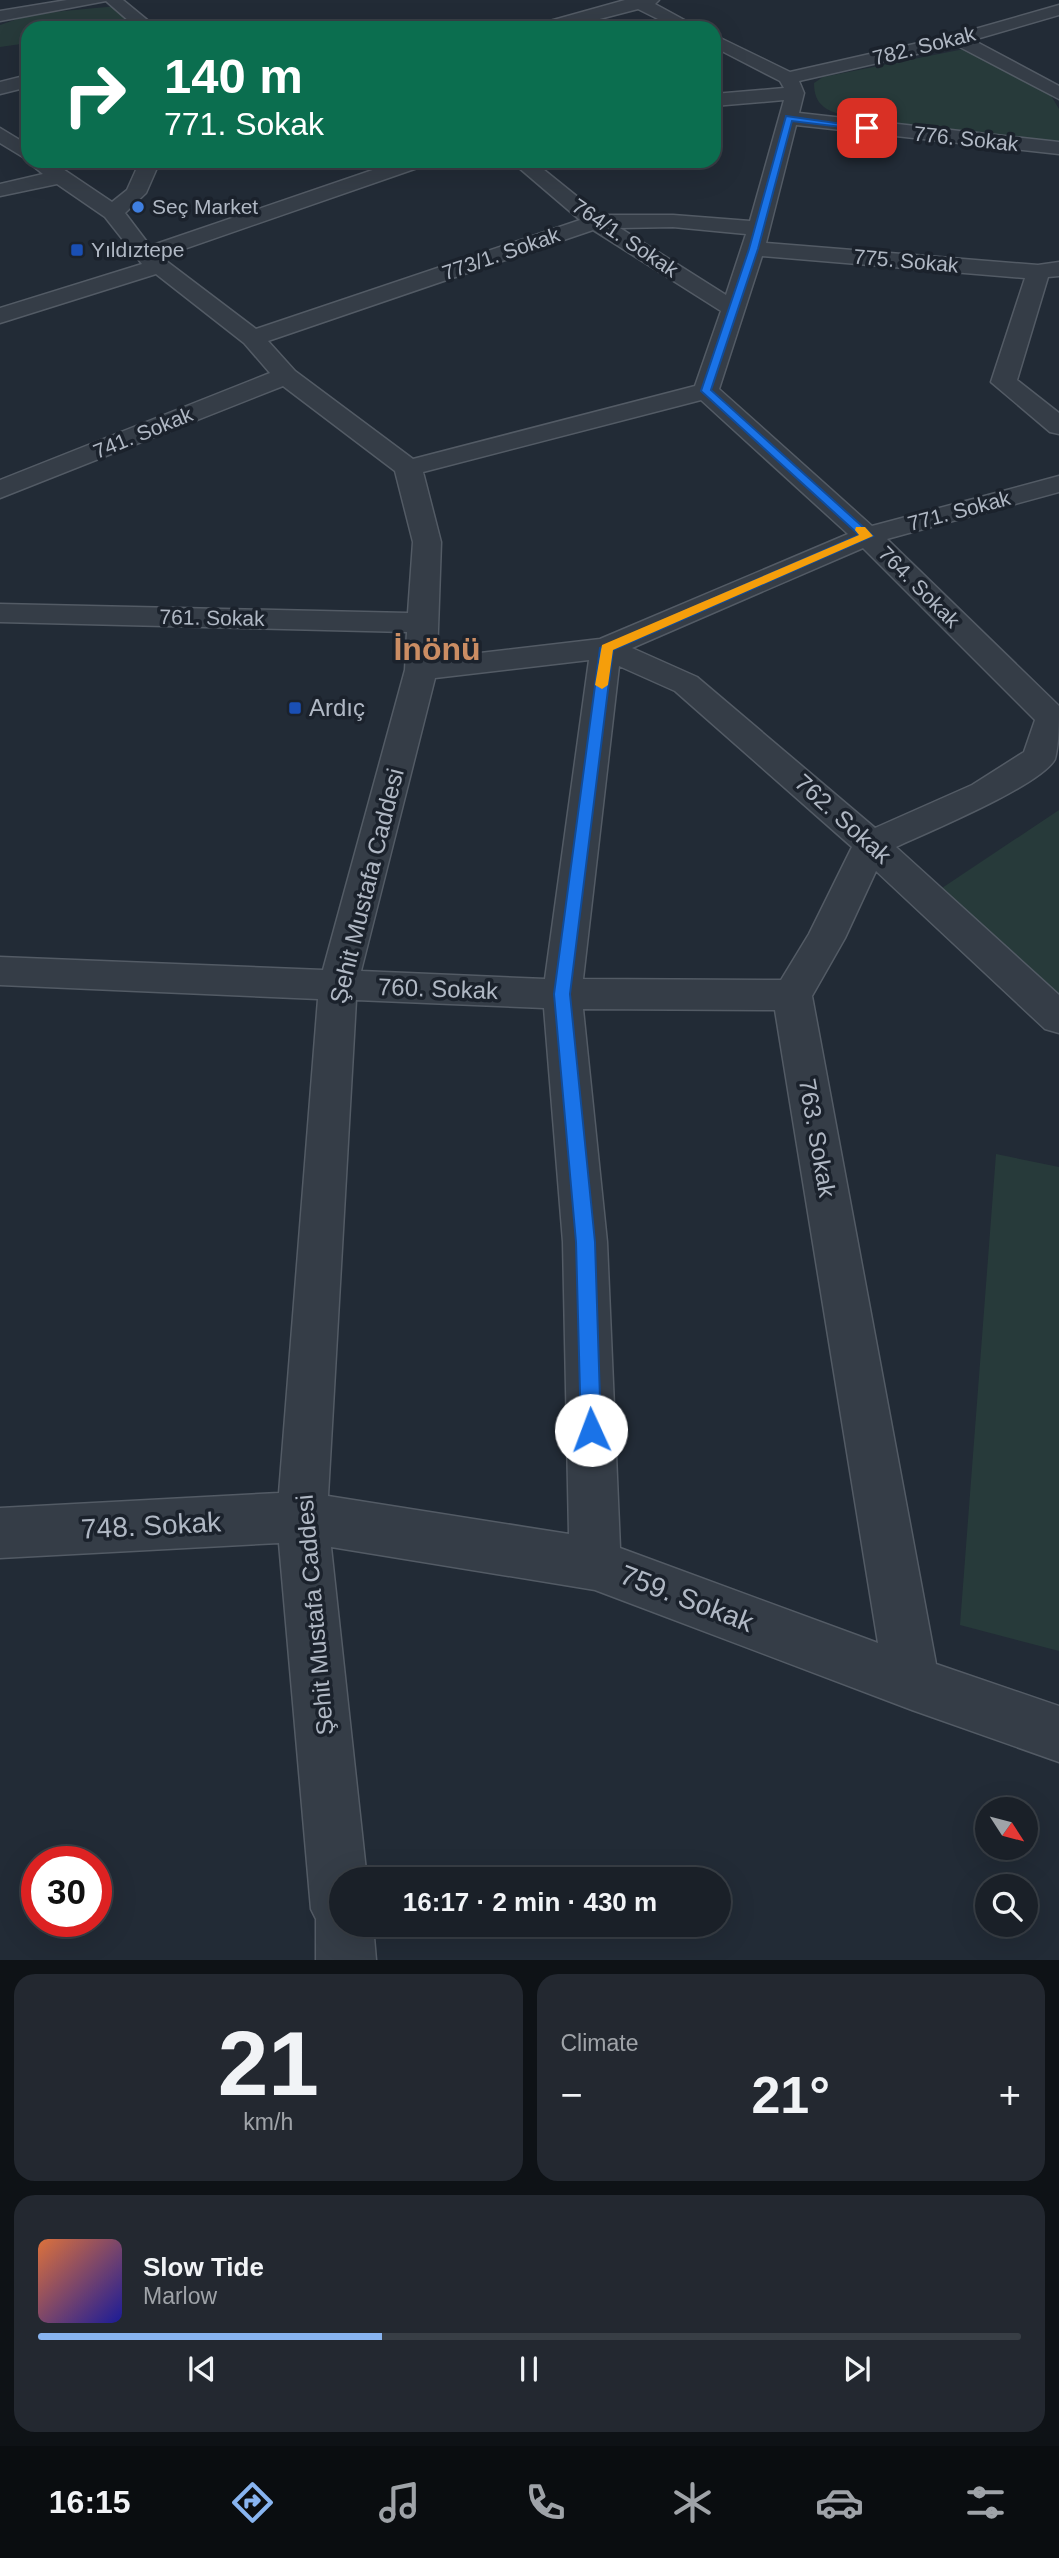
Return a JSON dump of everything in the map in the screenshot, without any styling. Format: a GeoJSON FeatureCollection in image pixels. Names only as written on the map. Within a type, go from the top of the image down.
{"type":"FeatureCollection","features":[{"type":"Feature","properties":{"kind":"street"},"geometry":{"type":"LineString","coordinates":[[0,16],[99,0]]}},
{"type":"Feature","properties":{"kind":"street"},"geometry":{"type":"LineString","coordinates":[[113,0],[139,21]]}},
{"type":"Feature","properties":{"kind":"street"},"geometry":{"type":"LineString","coordinates":[[570,21],[641,1],[677,21]]}},
{"type":"Feature","properties":{"kind":"street","name":"782. Sokak"},"geometry":{"type":"LineString","coordinates":[[721,99],[791,85],[1059,10]]}},
{"type":"Feature","properties":{"kind":"street"},"geometry":{"type":"LineString","coordinates":[[958,39],[1059,93]]}},
{"type":"Feature","properties":{"kind":"street"},"geometry":{"type":"LineString","coordinates":[[0,190],[48,169],[113,212],[152,261],[253,338],[286,376],[408,468],[706,391],[755,238],[789,118],[791,85],[721,44]]}},
{"type":"Feature","properties":{"kind":"street"},"geometry":{"type":"LineString","coordinates":[[0,88],[21,83]]}},
{"type":"Feature","properties":{"kind":"street","name":"776. Sokak"},"geometry":{"type":"LineString","coordinates":[[789,118],[996,144],[1059,148]]}},
{"type":"Feature","properties":{"kind":"street"},"geometry":{"type":"LineString","coordinates":[[0,132],[21,131]]}},
{"type":"Feature","properties":{"kind":"street"},"geometry":{"type":"LineString","coordinates":[[0,132],[21,148]]}},
{"type":"Feature","properties":{"kind":"street"},"geometry":{"type":"LineString","coordinates":[[113,212],[136,193],[147,168]]}},
{"type":"Feature","properties":{"kind":"street"},"geometry":{"type":"LineString","coordinates":[[0,316],[400,168]]}},
{"type":"Feature","properties":{"kind":"street","name":"764/1. Sokak"},"geometry":{"type":"LineString","coordinates":[[529,168],[595,222],[733,309]]}},
{"type":"Feature","properties":{"kind":"street","name":"773/1. Sokak"},"geometry":{"type":"LineString","coordinates":[[253,338],[595,222],[673,221],[755,238]]}},
{"type":"Feature","properties":{"kind":"street","name":"775. Sokak"},"geometry":{"type":"LineString","coordinates":[[755,238],[1049,270]]}},
{"type":"Feature","properties":{"kind":"street"},"geometry":{"type":"LineString","coordinates":[[1049,270],[1004,382],[1059,426]]}},
{"type":"Feature","properties":{"kind":"street","name":"741. Sokak"},"geometry":{"type":"LineString","coordinates":[[6,480],[286,376]]}},
{"type":"Feature","properties":{"kind":"street","name":"764. Sokak"},"geometry":{"type":"LineString","coordinates":[[706,391],[867,536],[1057,720]]}},
{"type":"Feature","properties":{"kind":"street","name":"Şehit Mustafa Caddesi"},"geometry":{"type":"LineString","coordinates":[[337,1867],[302,1517],[338,985],[421,670],[428,542],[408,468]]}},
{"type":"Feature","properties":{"kind":"street","name":"771. Sokak"},"geometry":{"type":"LineString","coordinates":[[421,670],[606,648],[867,536],[1059,484]]}},
{"type":"Feature","properties":{"kind":"street","name":"761. Sokak"},"geometry":{"type":"LineString","coordinates":[[0,613],[423,623]]}},
{"type":"Feature","properties":{"kind":"street"},"geometry":{"type":"LineString","coordinates":[[595,1564],[585,1242],[562,994],[606,648]]}},
{"type":"Feature","properties":{"kind":"street","name":"762. Sokak"},"geometry":{"type":"LineString","coordinates":[[606,648],[686,684],[871,844],[1059,1018]]}},
{"type":"Feature","properties":{"kind":"street"},"geometry":{"type":"LineString","coordinates":[[792,995],[826,938],[871,844],[984,793],[1039,758],[1057,720]]}},
{"type":"Feature","properties":{"kind":"street","name":"760. Sokak"},"geometry":{"type":"LineString","coordinates":[[0,971],[562,994],[792,995]]}},
{"type":"Feature","properties":{"kind":"street","name":"763. Sokak"},"geometry":{"type":"LineString","coordinates":[[792,995],[912,1683]]}},
{"type":"Feature","properties":{"kind":"street","name":"748. Sokak"},"geometry":{"type":"LineString","coordinates":[[0,1533],[302,1517]]}},
{"type":"Feature","properties":{"kind":"street","name":"759. Sokak"},"geometry":{"type":"LineString","coordinates":[[302,1517],[595,1564],[912,1683],[1059,1734]]}},
{"type":"Feature","properties":{"kind":"street"},"geometry":{"type":"LineString","coordinates":[[344,1937],[346,1959]]}},
{"type":"Feature","properties":{"kind":"shaded area"},"geometry":{"type":"Polygon","coordinates":[[[117,6],[134,21],[21,21],[21,44],[0,47],[0,25],[32,14],[117,6]]]}},
{"type":"Feature","properties":{"kind":"shaded area"},"geometry":{"type":"Polygon","coordinates":[[[964,49],[1047,89],[1059,109],[1059,144],[849,117],[829,110],[817,98],[814,83],[823,77],[964,49]]]}},
{"type":"Feature","properties":{"kind":"shaded area"},"geometry":{"type":"Polygon","coordinates":[[[1059,810],[1059,998],[939,890],[1059,810]]]}},
{"type":"Feature","properties":{"kind":"shaded area"},"geometry":{"type":"Polygon","coordinates":[[[996,1154],[1059,1167],[1059,1651],[960,1625],[996,1154]]]}},
{"type":"Feature","properties":{"kind":"slow traffic"},"geometry":{"type":"LineString","coordinates":[[602,685],[606,648],[867,536],[860,530]]}},
{"type":"Feature","properties":{"kind":"place","name":"Seç Market"},"geometry":{"type":"Point","coordinates":[138,207]}},
{"type":"Feature","properties":{"kind":"place","name":"Yıldıztepe"},"geometry":{"type":"Point","coordinates":[77,250]}},
{"type":"Feature","properties":{"kind":"place","name":"Ardıç"},"geometry":{"type":"Point","coordinates":[295,708]}},
{"type":"Feature","properties":{"kind":"district","name":"İnönü"},"geometry":{"type":"Point","coordinates":[437,649]}},
{"type":"Feature","properties":{"kind":"route"},"geometry":{"type":"LineString","coordinates":[[591,1430],[585,1242],[562,994],[606,648],[867,536],[706,391],[753,249],[789,118],[867,128]]}}]}
